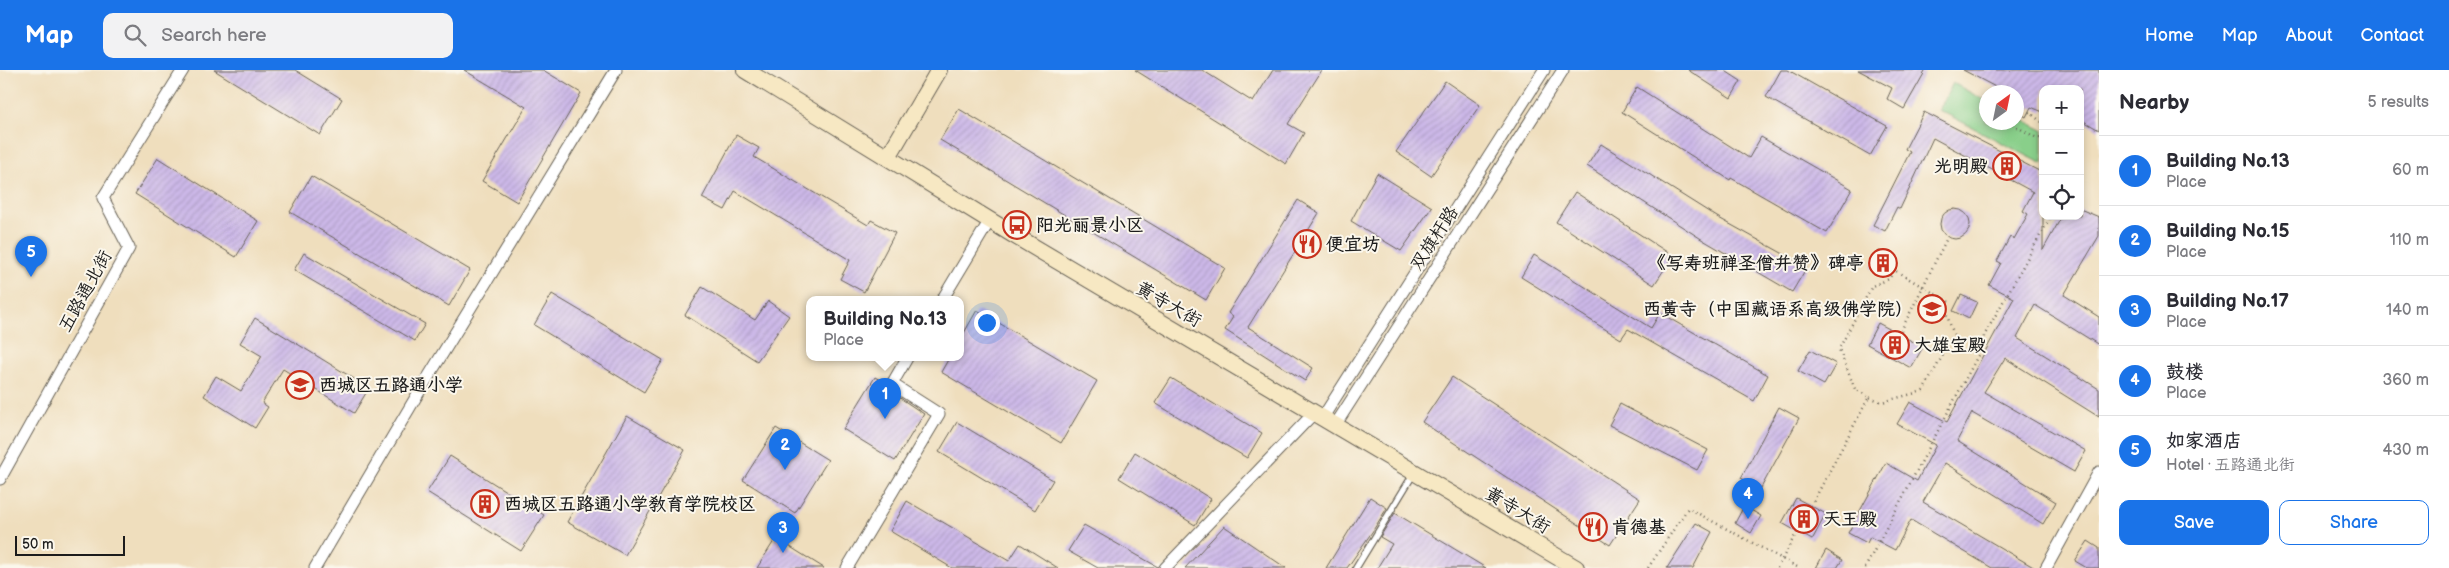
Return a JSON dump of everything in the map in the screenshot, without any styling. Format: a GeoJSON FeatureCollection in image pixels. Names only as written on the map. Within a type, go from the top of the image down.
{"type":"FeatureCollection","features":[{"type":"Feature","properties":{"kind":"street","name":"五路通北街"},"geometry":{"type":"LineString","coordinates":[[0,479],[129,248],[103,198],[183,70]]}},
{"type":"Feature","properties":{"kind":"street"},"geometry":{"type":"LineString","coordinates":[[315,568],[416,397],[616,70]]}},
{"type":"Feature","properties":{"kind":"street","name":"黄寺大街"},"geometry":{"type":"LineString","coordinates":[[745,70],[990,220],[1325,417],[1568,566]]}},
{"type":"Feature","properties":{"kind":"street"},"geometry":{"type":"LineString","coordinates":[[888,157],[938,70]]}},
{"type":"Feature","properties":{"kind":"street"},"geometry":{"type":"LineString","coordinates":[[1165,568],[1325,417],[1544,70]]}},
{"type":"Feature","properties":{"kind":"street","name":"双旗杆路"},"geometry":{"type":"LineString","coordinates":[[1325,417],[1562,70]]}},
{"type":"Feature","properties":{"kind":"street"},"geometry":{"type":"LineString","coordinates":[[944,296],[990,220]]}},
{"type":"Feature","properties":{"kind":"street"},"geometry":{"type":"LineString","coordinates":[[847,568],[939,414],[892,384],[905,361]]}},
{"type":"Feature","properties":{"kind":"street"},"geometry":{"type":"LineString","coordinates":[[2046,568],[2099,472]]}},
{"type":"Feature","properties":{"kind":"lane"},"geometry":{"type":"LineString","coordinates":[[1356,568],[1415,472]]}},
{"type":"Feature","properties":{"kind":"path"},"geometry":{"type":"LineString","coordinates":[[2029,112],[2039,120]]}},
{"type":"Feature","properties":{"kind":"path"},"geometry":{"type":"LineString","coordinates":[[2023,130],[2039,138]]}},
{"type":"Feature","properties":{"kind":"path"},"geometry":{"type":"LineString","coordinates":[[1865,568],[1982,348],[1984,336],[2049,220]]}},
{"type":"Feature","properties":{"kind":"path"},"geometry":{"type":"LineString","coordinates":[[1901,331],[1947,238]]}},
{"type":"Feature","properties":{"kind":"path"},"geometry":{"type":"LineString","coordinates":[[1894,270],[1950,302],[1945,310],[1954,335],[1923,391],[1882,402],[1869,397],[1855,388],[1839,349],[1872,286],[1889,279],[1894,270]]}},
{"type":"Feature","properties":{"kind":"path"},"geometry":{"type":"LineString","coordinates":[[1811,506],[1869,397]]}},
{"type":"Feature","properties":{"kind":"path"},"geometry":{"type":"LineString","coordinates":[[1648,568],[1688,508],[1799,568]]}},
{"type":"Feature","properties":{"kind":"path"},"geometry":{"type":"LineString","coordinates":[[1777,568],[1797,532]]}},
{"type":"Feature","properties":{"kind":"green space"},"geometry":{"type":"Polygon","coordinates":[[[1953,83],[1979,97],[1979,130],[2024,130],[2024,120],[2039,128],[2039,162],[1939,110],[1953,83]]]}},
{"type":"Feature","properties":{"kind":"building"},"geometry":{"type":"Polygon","coordinates":[[[214,70],[295,70],[342,99],[320,135],[214,70]]]}},
{"type":"Feature","properties":{"kind":"building"},"geometry":{"type":"Polygon","coordinates":[[[464,70],[543,70],[581,93],[517,202],[482,181],[526,107],[464,70]]]}},
{"type":"Feature","properties":{"kind":"building"},"geometry":{"type":"Polygon","coordinates":[[[1135,70],[1202,70],[1253,102],[1273,70],[1322,70],[1288,124],[1304,133],[1286,164],[1135,70]]]}},
{"type":"Feature","properties":{"kind":"building"},"geometry":{"type":"Polygon","coordinates":[[[1688,70],[1724,70],[1741,81],[1731,98],[1688,70]]]}},
{"type":"Feature","properties":{"kind":"building"},"geometry":{"type":"Polygon","coordinates":[[[1781,70],[1788,70],[1887,126],[1870,156],[1766,97],[1781,70]]]}},
{"type":"Feature","properties":{"kind":"building"},"geometry":{"type":"Polygon","coordinates":[[[1858,70],[1926,70],[1904,109],[1887,99],[1892,88],[1858,70]]]}},
{"type":"Feature","properties":{"kind":"building"},"geometry":{"type":"Polygon","coordinates":[[[1963,70],[2099,70],[2099,130],[2084,121],[2084,85],[2039,85],[2039,110],[2031,107],[2026,117],[2024,116],[2024,85],[1992,85],[1963,70]]]}},
{"type":"Feature","properties":{"kind":"building"},"geometry":{"type":"Polygon","coordinates":[[[1445,81],[1480,105],[1431,176],[1396,152],[1445,81]]]}},
{"type":"Feature","properties":{"kind":"building"},"geometry":{"type":"Polygon","coordinates":[[[1637,87],[1749,158],[1761,137],[1852,189],[1827,233],[1731,178],[1730,180],[1622,112],[1637,87]]]}},
{"type":"Feature","properties":{"kind":"building"},"geometry":{"type":"Polygon","coordinates":[[[959,109],[1225,268],[1206,300],[940,140],[959,109]]]}},
{"type":"Feature","properties":{"kind":"building"},"geometry":{"type":"Polygon","coordinates":[[[1924,112],[2039,171],[2039,220],[2043,220],[2043,250],[2060,220],[2084,220],[2084,211],[2099,217],[2099,236],[2064,295],[2099,317],[2099,345],[2035,305],[2017,338],[2099,389],[2099,417],[2005,358],[1984,392],[2086,451],[2074,472],[1972,413],[1957,441],[2056,502],[2043,524],[1945,463],[1923,502],[2035,568],[1992,568],[1911,520],[1895,550],[1870,537],[1867,543],[1848,533],[1886,463],[1917,481],[1936,445],[1897,424],[1910,402],[1947,422],[2014,298],[1989,285],[2001,263],[1997,261],[2010,237],[2014,239],[2028,214],[2023,211],[2033,192],[1933,138],[1900,209],[1897,207],[1885,231],[1873,225],[1910,152],[1905,149],[1924,112]]]}},
{"type":"Feature","properties":{"kind":"building"},"geometry":{"type":"Polygon","coordinates":[[[736,135],[759,148],[754,157],[868,225],[871,220],[895,233],[864,292],[840,279],[850,260],[735,191],[725,210],[702,198],[736,135]]]}},
{"type":"Feature","properties":{"kind":"building"},"geometry":{"type":"Polygon","coordinates":[[[1601,144],[1717,217],[1807,267],[1792,292],[1703,240],[1587,166],[1601,144]]]}},
{"type":"Feature","properties":{"kind":"building"},"geometry":{"type":"Polygon","coordinates":[[[158,158],[258,221],[236,257],[135,194],[158,158]]]}},
{"type":"Feature","properties":{"kind":"building"},"geometry":{"type":"Polygon","coordinates":[[[1377,173],[1432,207],[1401,251],[1351,221],[1377,173]]]}},
{"type":"Feature","properties":{"kind":"building"},"geometry":{"type":"Polygon","coordinates":[[[311,176],[470,270],[449,306],[290,212],[311,176]]]}},
{"type":"Feature","properties":{"kind":"building"},"geometry":{"type":"Polygon","coordinates":[[[1575,192],[1673,256],[1654,285],[1556,222],[1575,192]]]}},
{"type":"Feature","properties":{"kind":"building"},"geometry":{"type":"Polygon","coordinates":[[[1298,200],[1319,213],[1248,327],[1313,368],[1305,381],[1225,330],[1233,317],[1228,313],[1298,200]]]}},
{"type":"Feature","properties":{"kind":"building"},"geometry":{"type":"Polygon","coordinates":[[[1955,209],[1961,210],[1969,218],[1969,230],[1961,238],[1955,239],[1949,238],[1941,230],[1940,224],[1941,218],[1949,210],[1955,209]]]}},
{"type":"Feature","properties":{"kind":"building","name":"《写寿班禅圣僧并赞》碑亭"},"geometry":{"type":"Polygon","coordinates":[[[1879,251],[1896,258],[1888,276],[1871,268],[1879,251]]]}},
{"type":"Feature","properties":{"kind":"building"},"geometry":{"type":"Polygon","coordinates":[[[304,253],[425,324],[415,341],[294,270],[304,253]]]}},
{"type":"Feature","properties":{"kind":"building"},"geometry":{"type":"Polygon","coordinates":[[[1534,255],[1651,328],[1660,313],[1768,375],[1754,401],[1628,329],[1621,339],[1521,277],[1534,255]]]}},
{"type":"Feature","properties":{"kind":"building"},"geometry":{"type":"Polygon","coordinates":[[[702,287],[755,320],[768,301],[789,316],[757,361],[685,315],[702,287]]]}},
{"type":"Feature","properties":{"kind":"building"},"geometry":{"type":"Polygon","coordinates":[[[552,294],[663,360],[644,392],[534,325],[552,294]]]}},
{"type":"Feature","properties":{"kind":"building"},"geometry":{"type":"Polygon","coordinates":[[[1961,295],[1977,302],[1969,319],[1953,311],[1961,295]]]}},
{"type":"Feature","properties":{"kind":"building"},"geometry":{"type":"Polygon","coordinates":[[[977,310],[1097,381],[1061,443],[941,372],[947,361],[964,361],[964,333],[977,310]]]}},
{"type":"Feature","properties":{"kind":"building"},"geometry":{"type":"Polygon","coordinates":[[[255,318],[369,388],[354,413],[283,369],[262,403],[268,407],[255,428],[204,396],[216,376],[241,391],[262,356],[240,343],[255,318]]]}},
{"type":"Feature","properties":{"kind":"building","name":"大雄宝殿"},"geometry":{"type":"Polygon","coordinates":[[[1878,323],[1923,347],[1911,368],[1867,344],[1878,323]]]}},
{"type":"Feature","properties":{"kind":"building"},"geometry":{"type":"Polygon","coordinates":[[[1810,350],[1836,364],[1824,385],[1798,371],[1810,350]]]}},
{"type":"Feature","properties":{"kind":"building"},"geometry":{"type":"Polygon","coordinates":[[[875,377],[885,383],[888,390],[924,414],[895,461],[843,429],[875,377]]]}},
{"type":"Feature","properties":{"kind":"building"},"geometry":{"type":"Polygon","coordinates":[[[1452,377],[1640,499],[1610,545],[1422,422],[1452,377]]]}},
{"type":"Feature","properties":{"kind":"building"},"geometry":{"type":"Polygon","coordinates":[[[1171,378],[1262,433],[1247,458],[1155,403],[1171,378]]]}},
{"type":"Feature","properties":{"kind":"building"},"geometry":{"type":"Polygon","coordinates":[[[1620,404],[1708,450],[1697,470],[1609,425],[1620,404]]]}},
{"type":"Feature","properties":{"kind":"building"},"geometry":{"type":"Polygon","coordinates":[[[1779,407],[1799,418],[1761,488],[1741,478],[1779,407]]]}},
{"type":"Feature","properties":{"kind":"building"},"geometry":{"type":"Polygon","coordinates":[[[627,416],[685,450],[625,555],[567,522],[627,416]]]}},
{"type":"Feature","properties":{"kind":"building"},"geometry":{"type":"Polygon","coordinates":[[[957,422],[1053,480],[1035,510],[939,452],[957,422]]]}},
{"type":"Feature","properties":{"kind":"building"},"geometry":{"type":"Polygon","coordinates":[[[776,428],[828,460],[795,513],[743,480],[776,428]]]}},
{"type":"Feature","properties":{"kind":"building"},"geometry":{"type":"Polygon","coordinates":[[[1135,452],[1211,499],[1195,525],[1119,478],[1135,452]]]}},
{"type":"Feature","properties":{"kind":"building","name":"西城区五路通小学教育学院校区"},"geometry":{"type":"Polygon","coordinates":[[[450,456],[544,515],[521,551],[427,492],[450,456]]]}},
{"type":"Feature","properties":{"kind":"building"},"geometry":{"type":"Polygon","coordinates":[[[1370,497],[1387,508],[1347,568],[1326,568],[1370,497]]]}},
{"type":"Feature","properties":{"kind":"building","name":"天王殿"},"geometry":{"type":"Polygon","coordinates":[[[1796,498],[1826,514],[1812,540],[1782,523],[1796,498]]]}},
{"type":"Feature","properties":{"kind":"building"},"geometry":{"type":"Polygon","coordinates":[[[907,501],[1009,561],[1020,544],[1058,568],[952,568],[890,531],[907,501]]]}},
{"type":"Feature","properties":{"kind":"building"},"geometry":{"type":"Polygon","coordinates":[[[1744,506],[1761,516],[1751,533],[1735,523],[1744,506]]]}},
{"type":"Feature","properties":{"kind":"building"},"geometry":{"type":"Polygon","coordinates":[[[1395,513],[1486,568],[1377,568],[1392,544],[1380,537],[1395,513]]]}},
{"type":"Feature","properties":{"kind":"building"},"geometry":{"type":"Polygon","coordinates":[[[1696,523],[1712,532],[1693,568],[1667,568],[1696,523]]]}},
{"type":"Feature","properties":{"kind":"building"},"geometry":{"type":"Polygon","coordinates":[[[1084,525],[1158,568],[1098,568],[1068,551],[1084,525]]]}},
{"type":"Feature","properties":{"kind":"building"},"geometry":{"type":"Polygon","coordinates":[[[1224,526],[1286,568],[1185,568],[1224,526]]]}},
{"type":"Feature","properties":{"kind":"building"},"geometry":{"type":"Polygon","coordinates":[[[776,538],[824,568],[757,568],[776,538]]]}},
{"type":"Feature","properties":{"kind":"building"},"geometry":{"type":"Polygon","coordinates":[[[2088,541],[2099,548],[2099,568],[2087,568],[2075,561],[2088,541]]]}},
{"type":"Feature","properties":{"kind":"building"},"geometry":{"type":"Polygon","coordinates":[[[1826,550],[1842,560],[1837,568],[1816,568],[1826,550]]]}},
{"type":"Feature","properties":{"kind":"place","name":"光明殿"},"geometry":{"type":"Point","coordinates":[2007,166]}},
{"type":"Feature","properties":{"kind":"place","name":"阳光丽景小区"},"geometry":{"type":"Point","coordinates":[1017,225]}},
{"type":"Feature","properties":{"kind":"place","name":"便宜坊"},"geometry":{"type":"Point","coordinates":[1307,244]}},
{"type":"Feature","properties":{"kind":"place","name":"《写寿班禅圣僧并赞》碑亭"},"geometry":{"type":"Point","coordinates":[1883,263]}},
{"type":"Feature","properties":{"kind":"place","name":"如家酒店"},"geometry":{"type":"Point","coordinates":[31,277]}},
{"type":"Feature","properties":{"kind":"place","name":"西黃寺（中国藏语系高级佛学院）"},"geometry":{"type":"Point","coordinates":[1932,309]}},
{"type":"Feature","properties":{"kind":"place","name":"大雄宝殿"},"geometry":{"type":"Point","coordinates":[1895,345]}},
{"type":"Feature","properties":{"kind":"place","name":"西城区五路通小学"},"geometry":{"type":"Point","coordinates":[300,385]}},
{"type":"Feature","properties":{"kind":"place","name":"Building No.13"},"geometry":{"type":"Point","coordinates":[885,419]}},
{"type":"Feature","properties":{"kind":"place","name":"Building No.15"},"geometry":{"type":"Point","coordinates":[785,470]}},
{"type":"Feature","properties":{"kind":"place","name":"西城区五路通小学教育学院校区"},"geometry":{"type":"Point","coordinates":[485,504]}},
{"type":"Feature","properties":{"kind":"place","name":"鼓楼"},"geometry":{"type":"Point","coordinates":[1748,519]}},
{"type":"Feature","properties":{"kind":"place","name":"天王殿"},"geometry":{"type":"Point","coordinates":[1804,519]}},
{"type":"Feature","properties":{"kind":"place","name":"肯德基"},"geometry":{"type":"Point","coordinates":[1593,527]}},
{"type":"Feature","properties":{"kind":"place","name":"Building No.17"},"geometry":{"type":"Point","coordinates":[783,553]}}]}
